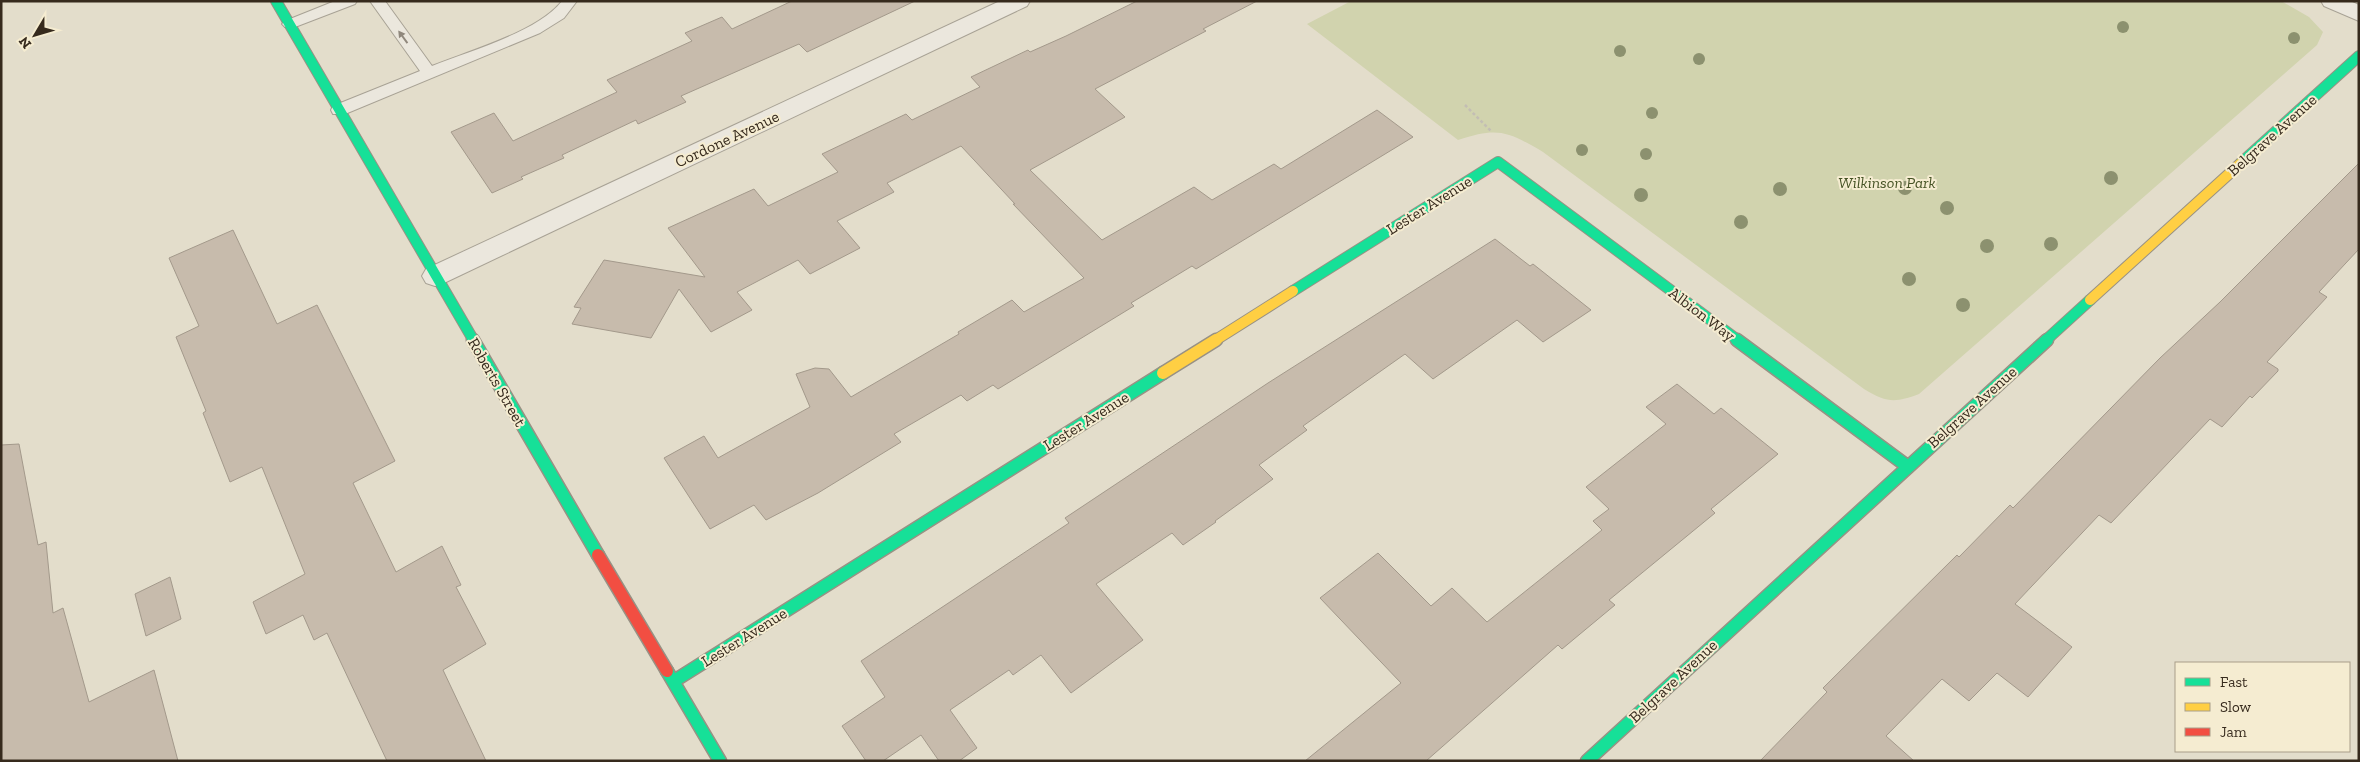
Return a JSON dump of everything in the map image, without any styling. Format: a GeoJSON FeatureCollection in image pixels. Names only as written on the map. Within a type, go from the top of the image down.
{"type":"FeatureCollection","features":[{"type":"Feature","properties":{"kind":"street","name":"Roberts Street"},"geometry":{"type":"LineString","coordinates":[[276,1],[645,636],[674,681],[720,761]]}},
{"type":"Feature","properties":{"kind":"street","name":"Cordone Avenue"},"geometry":{"type":"LineString","coordinates":[[435,276],[1019,1]]}},
{"type":"Feature","properties":{"kind":"street"},"geometry":{"type":"LineString","coordinates":[[2332,1],[2359,14]]}},
{"type":"Feature","properties":{"kind":"street","name":"Belgrave Avenue"},"geometry":{"type":"LineString","coordinates":[[1587,761],[1907,466],[2359,56]]}},
{"type":"Feature","properties":{"kind":"street","name":"Albion Way"},"geometry":{"type":"LineString","coordinates":[[1498,162],[1907,466]]}},
{"type":"Feature","properties":{"kind":"street","name":"Lester Avenue"},"geometry":{"type":"LineString","coordinates":[[674,681],[1498,162]]}},
{"type":"Feature","properties":{"kind":"lane"},"geometry":{"type":"LineString","coordinates":[[290,24],[350,1]]}},
{"type":"Feature","properties":{"kind":"lane"},"geometry":{"type":"LineString","coordinates":[[377,1],[429,73]]}},
{"type":"Feature","properties":{"kind":"lane"},"geometry":{"type":"LineString","coordinates":[[339,110],[535,30],[559,15],[570,1]]}},
{"type":"Feature","properties":{"kind":"path"},"geometry":{"type":"LineString","coordinates":[[1465,105],[1497,137]]}},
{"type":"Feature","properties":{"kind":"green space","name":"Wilkinson Park"},"geometry":{"type":"Polygon","coordinates":[[[1351,1],[2281,1],[2309,17],[2323,32],[2317,45],[1919,394],[1904,399],[1891,400],[1879,397],[1864,389],[1543,152],[1520,139],[1502,133],[1483,133],[1458,140],[1307,24],[1351,1]]]}},
{"type":"Feature","properties":{"kind":"building"},"geometry":{"type":"Polygon","coordinates":[[[792,1],[915,1],[807,52],[799,44],[681,96],[686,102],[638,124],[636,120],[562,155],[564,158],[521,177],[523,179],[492,193],[451,132],[494,113],[513,141],[617,92],[607,80],[692,41],[685,33],[722,17],[732,29],[792,1]]]}},
{"type":"Feature","properties":{"kind":"building"},"geometry":{"type":"Polygon","coordinates":[[[1137,1],[1257,1],[1203,29],[1206,31],[1095,89],[1125,117],[1030,170],[1102,240],[1194,187],[1212,200],[1274,164],[1281,169],[1377,110],[1413,137],[1196,269],[1192,266],[1131,303],[1134,306],[998,389],[993,385],[967,401],[961,395],[894,434],[901,442],[818,493],[766,520],[754,505],[710,529],[664,458],[704,436],[718,458],[810,407],[796,374],[815,368],[829,369],[851,397],[959,334],[958,332],[1012,300],[1024,312],[1084,278],[961,146],[887,183],[894,192],[837,221],[860,248],[810,274],[798,260],[737,292],[752,310],[711,332],[679,289],[651,338],[572,324],[581,308],[574,307],[604,260],[705,277],[668,228],[754,189],[768,206],[838,172],[822,154],[906,114],[912,120],[980,87],[971,77],[1028,50],[1030,52],[1066,36],[1137,1]]]}},
{"type":"Feature","properties":{"kind":"building"},"geometry":{"type":"Polygon","coordinates":[[[2359,163],[2359,249],[2319,292],[2327,297],[2267,362],[2278,369],[2278,371],[2252,398],[2250,396],[2222,427],[2210,419],[2111,523],[2099,515],[2015,604],[2072,647],[2028,697],[1997,673],[1969,701],[1942,679],[1886,736],[1914,761],[1760,761],[1827,692],[1823,688],[1957,555],[1959,557],[2010,505],[2013,508],[2160,358],[2220,302],[2359,163]]]}},
{"type":"Feature","properties":{"kind":"building"},"geometry":{"type":"Polygon","coordinates":[[[233,230],[277,324],[317,305],[395,461],[353,483],[396,572],[442,546],[461,585],[456,587],[486,644],[443,670],[486,761],[387,761],[327,633],[314,640],[303,615],[266,634],[253,602],[305,574],[262,467],[230,482],[203,413],[206,411],[176,337],[199,326],[169,258],[233,230]]]}},
{"type":"Feature","properties":{"kind":"building"},"geometry":{"type":"Polygon","coordinates":[[[1495,239],[1530,266],[1533,264],[1591,310],[1543,342],[1517,320],[1433,379],[1405,354],[1303,426],[1307,430],[1259,465],[1273,479],[1216,522],[1183,545],[1172,533],[1096,584],[1143,640],[1071,693],[1041,655],[1013,675],[1009,670],[950,710],[977,748],[959,761],[939,761],[921,735],[883,761],[866,761],[842,726],[885,697],[861,661],[1069,523],[1065,518],[1268,383],[1495,239]]]}},
{"type":"Feature","properties":{"kind":"building"},"geometry":{"type":"Polygon","coordinates":[[[1677,384],[1714,414],[1721,408],[1778,454],[1711,509],[1715,513],[1609,600],[1615,605],[1562,649],[1558,645],[1426,761],[1305,761],[1401,683],[1320,598],[1378,553],[1431,606],[1452,588],[1487,622],[1602,530],[1593,521],[1609,509],[1586,487],[1666,424],[1646,407],[1677,384]]]}},
{"type":"Feature","properties":{"kind":"building"},"geometry":{"type":"Polygon","coordinates":[[[19,444],[38,545],[46,542],[53,613],[63,608],[89,702],[154,670],[178,761],[1,761],[1,445],[19,444]]]}},
{"type":"Feature","properties":{"kind":"building"},"geometry":{"type":"Polygon","coordinates":[[[170,577],[181,619],[146,636],[135,594],[170,577]]]}},
{"type":"Feature","properties":{"kind":"traffic: fast"},"geometry":{"type":"LineString","coordinates":[[276,1],[598,555]]}},
{"type":"Feature","properties":{"kind":"traffic: fast"},"geometry":{"type":"LineString","coordinates":[[2241,163],[2359,56]]}},
{"type":"Feature","properties":{"kind":"traffic: fast"},"geometry":{"type":"LineString","coordinates":[[1293,291],[1498,162],[1907,466]]}},
{"type":"Feature","properties":{"kind":"traffic: fast"},"geometry":{"type":"LineString","coordinates":[[1587,761],[2090,300]]}},
{"type":"Feature","properties":{"kind":"traffic: fast"},"geometry":{"type":"LineString","coordinates":[[674,681],[1163,373]]}},
{"type":"Feature","properties":{"kind":"traffic: fast"},"geometry":{"type":"LineString","coordinates":[[667,671],[720,761]]}},
{"type":"Feature","properties":{"kind":"traffic: slow"},"geometry":{"type":"LineString","coordinates":[[2090,300],[2241,163]]}},
{"type":"Feature","properties":{"kind":"traffic: slow"},"geometry":{"type":"LineString","coordinates":[[1163,373],[1293,291]]}},
{"type":"Feature","properties":{"kind":"traffic: jam"},"geometry":{"type":"LineString","coordinates":[[598,555],[667,671]]}}]}
